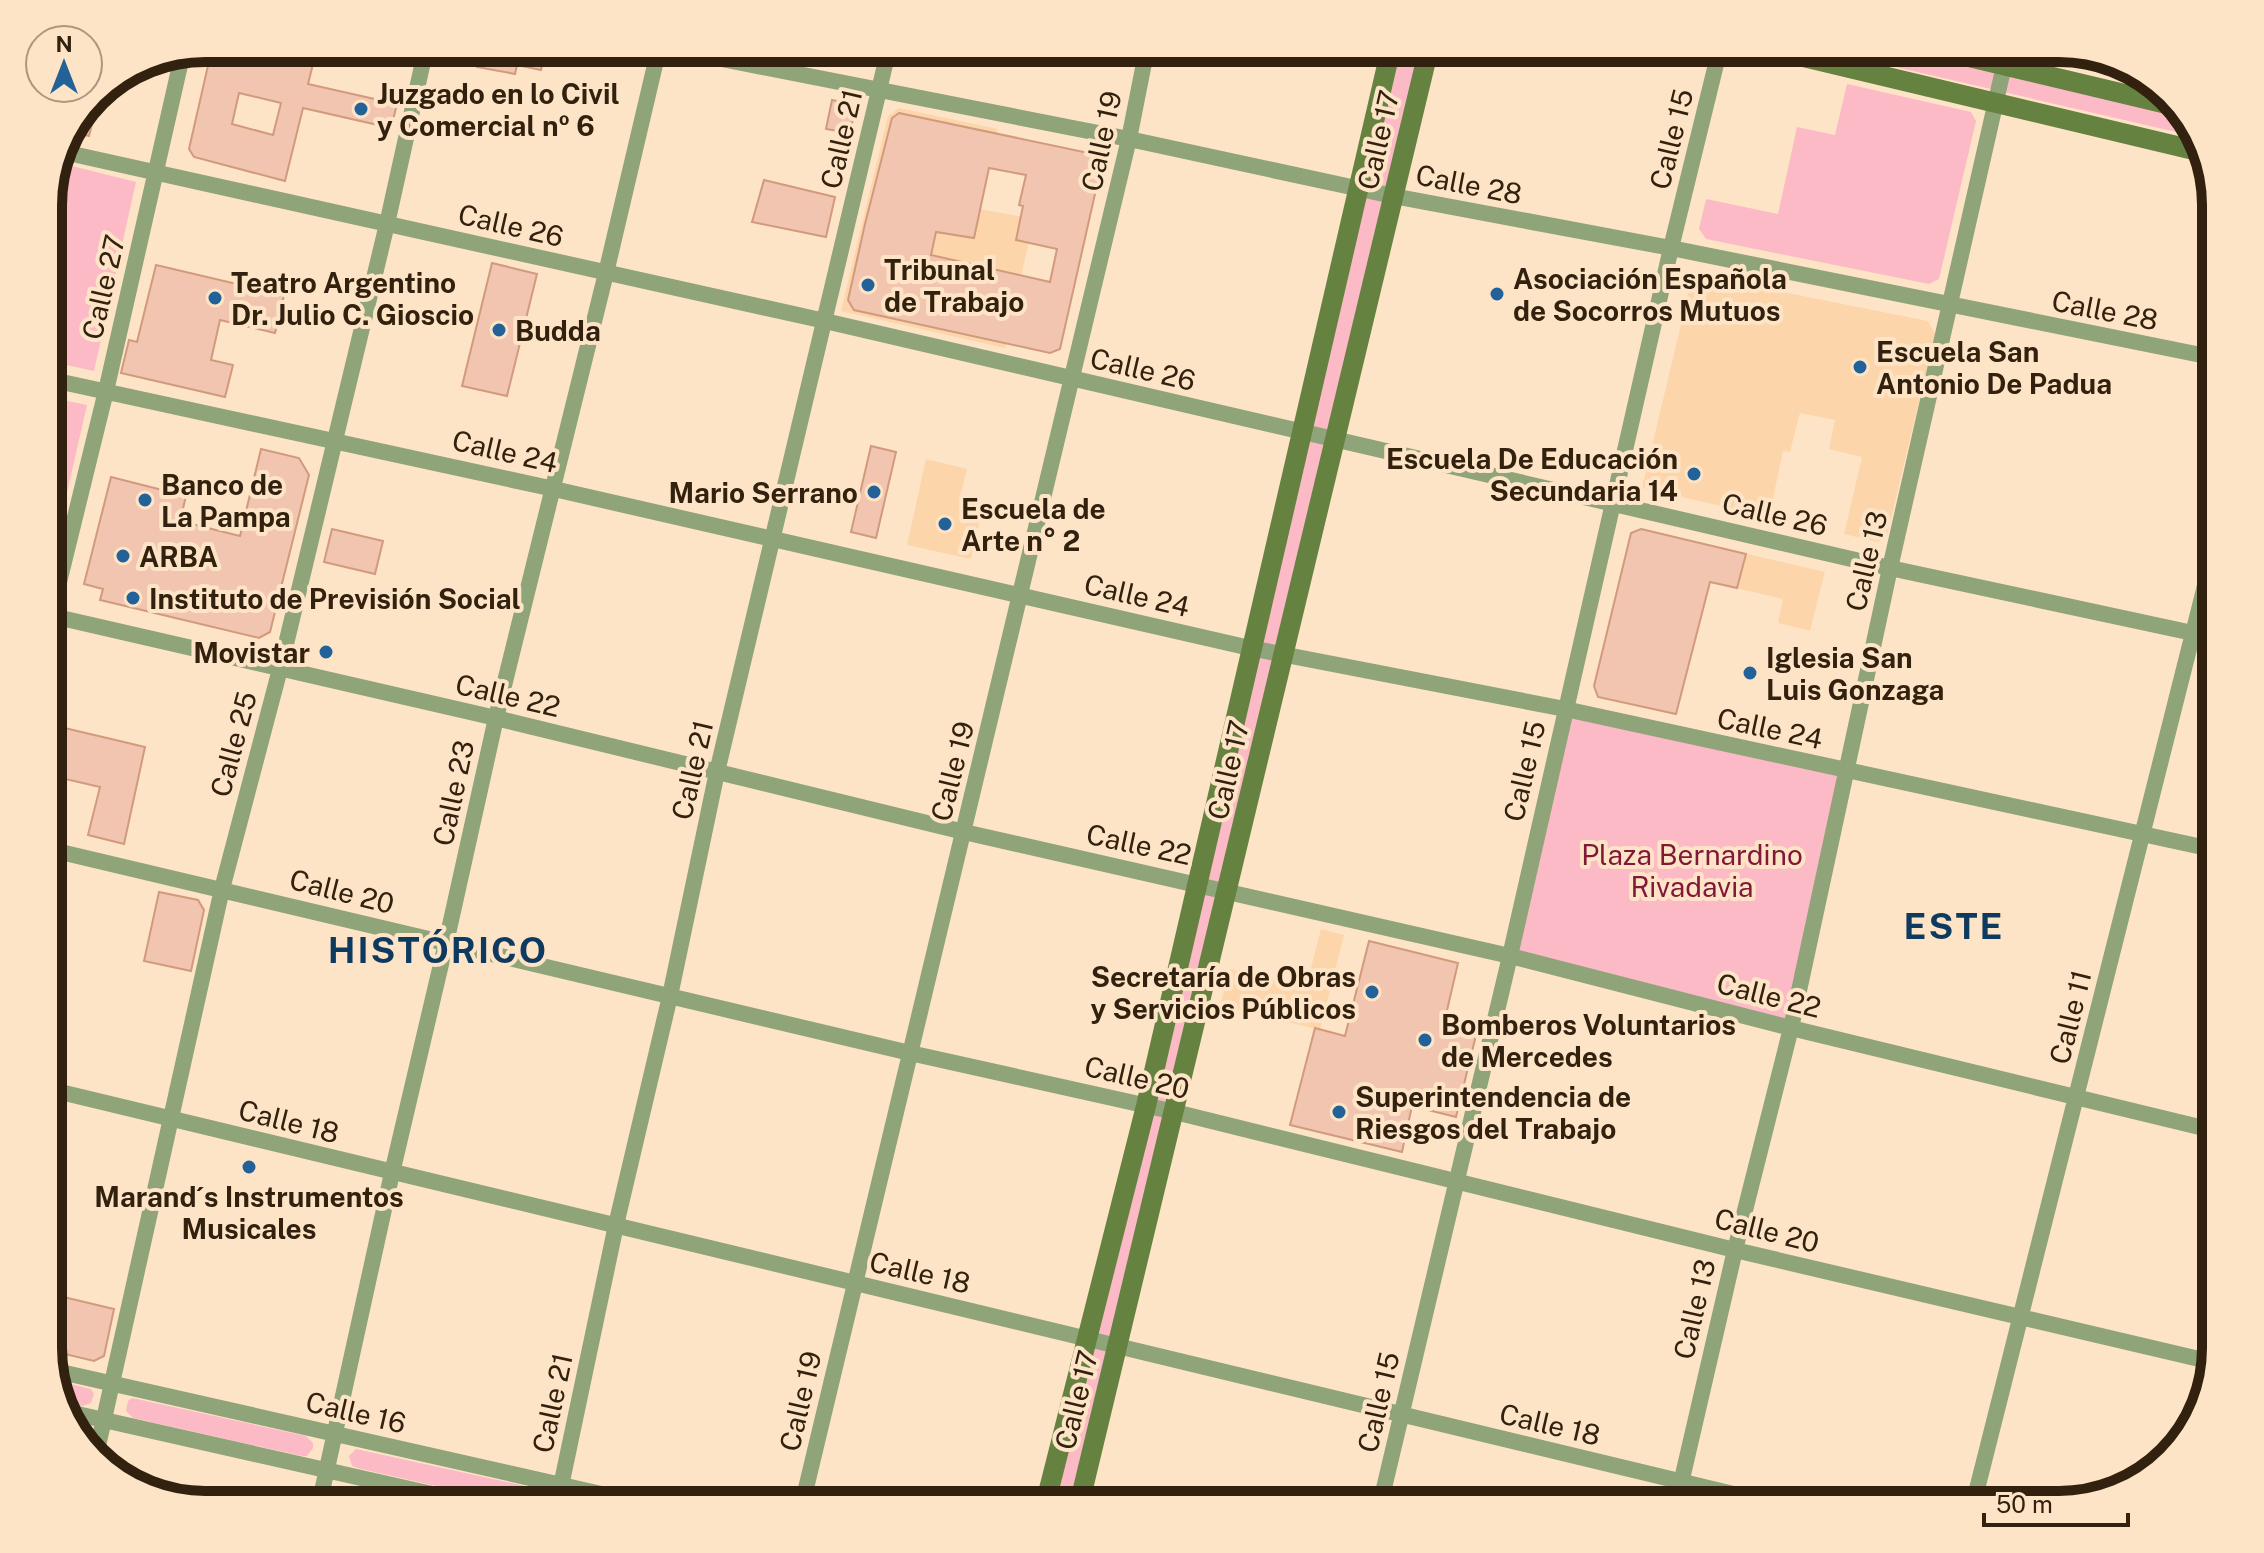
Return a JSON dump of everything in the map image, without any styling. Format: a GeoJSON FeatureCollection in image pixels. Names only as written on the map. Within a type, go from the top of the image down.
{"type":"FeatureCollection","features":[{"type":"Feature","properties":{"kind":"main road","name":"Calle 17"},"geometry":{"type":"LineString","coordinates":[[1049,1491],[1146,1106],[1388,62]]}},
{"type":"Feature","properties":{"kind":"main road","name":"Calle 17"},"geometry":{"type":"LineString","coordinates":[[1082,1491],[1229,891],[1426,62]]}},
{"type":"Feature","properties":{"kind":"main road"},"geometry":{"type":"LineString","coordinates":[[1824,62],[2191,149]]}},
{"type":"Feature","properties":{"kind":"main road"},"geometry":{"type":"LineString","coordinates":[[2023,62],[2156,100]]}},
{"type":"Feature","properties":{"kind":"street","name":"Calle 25"},"geometry":{"type":"LineString","coordinates":[[99,1444],[222,889],[280,669],[423,62]]}},
{"type":"Feature","properties":{"kind":"street","name":"Calle 23"},"geometry":{"type":"LineString","coordinates":[[322,1491],[496,718],[656,62]]}},
{"type":"Feature","properties":{"kind":"street","name":"Calle 28"},"geometry":{"type":"LineString","coordinates":[[739,62],[1129,139],[1358,189],[1671,248],[2202,355]]}},
{"type":"Feature","properties":{"kind":"street","name":"Calle 21"},"geometry":{"type":"LineString","coordinates":[[560,1491],[717,772],[886,62]]}},
{"type":"Feature","properties":{"kind":"street","name":"Calle 19"},"geometry":{"type":"LineString","coordinates":[[805,1491],[1129,139],[1144,62]]}},
{"type":"Feature","properties":{"kind":"street","name":"Calle 15"},"geometry":{"type":"LineString","coordinates":[[1383,1491],[1717,62]]}},
{"type":"Feature","properties":{"kind":"street","name":"Calle 13"},"geometry":{"type":"LineString","coordinates":[[1679,1491],[1791,1028],[1890,568],[2005,62]]}},
{"type":"Feature","properties":{"kind":"street","name":"Calle 27"},"geometry":{"type":"LineString","coordinates":[[62,566],[106,391],[180,64]]}},
{"type":"Feature","properties":{"kind":"street","name":"Calle 26"},"geometry":{"type":"LineString","coordinates":[[72,154],[825,321],[1890,568],[2202,635]]}},
{"type":"Feature","properties":{"kind":"street","name":"Calle 24"},"geometry":{"type":"LineString","coordinates":[[62,382],[554,489],[1250,648],[1565,709],[2202,847]]}},
{"type":"Feature","properties":{"kind":"street","name":"Calle 11"},"geometry":{"type":"LineString","coordinates":[[1976,1491],[2202,597]]}},
{"type":"Feature","properties":{"kind":"street","name":"Calle 22"},"geometry":{"type":"LineString","coordinates":[[62,621],[496,718],[964,832],[1510,956],[2202,1127]]}},
{"type":"Feature","properties":{"kind":"street","name":"Calle 20"},"geometry":{"type":"LineString","coordinates":[[62,852],[910,1053],[1175,1112],[1735,1250],[2201,1360]]}},
{"type":"Feature","properties":{"kind":"street","name":"Calle 18"},"geometry":{"type":"LineString","coordinates":[[62,1092],[1722,1491]]}},
{"type":"Feature","properties":{"kind":"street","name":"Calle 16"},"geometry":{"type":"LineString","coordinates":[[64,1373],[588,1491]]}},
{"type":"Feature","properties":{"kind":"street"},"geometry":{"type":"LineString","coordinates":[[78,1414],[419,1491]]}},
{"type":"Feature","properties":{"kind":"shaded area"},"geometry":{"type":"Polygon","coordinates":[[[899,108],[998,129],[980,209],[1034,219],[1005,348],[841,311],[888,116],[899,108]]]}},
{"type":"Feature","properties":{"kind":"shaded area"},"geometry":{"type":"Polygon","coordinates":[[[1693,274],[1928,321],[1935,334],[1887,536],[1878,542],[1844,534],[1862,457],[1829,449],[1835,420],[1800,413],[1790,452],[1783,451],[1769,517],[1642,488],[1693,274]]]}},
{"type":"Feature","properties":{"kind":"shaded area","name":"Escuela de Arte n° 2"},"geometry":{"type":"Polygon","coordinates":[[[926,459],[967,469],[960,498],[984,503],[971,559],[907,545],[926,459]]]}},
{"type":"Feature","properties":{"kind":"shaded area"},"geometry":{"type":"Polygon","coordinates":[[[1641,529],[1825,572],[1810,631],[1778,623],[1783,599],[1710,582],[1676,714],[1598,697],[1594,686],[1631,533],[1641,529]]]}},
{"type":"Feature","properties":{"kind":"shaded area"},"geometry":{"type":"Polygon","coordinates":[[[1321,929],[1344,935],[1320,1030],[1220,1005],[1230,969],[1306,987],[1321,929]]]}},
{"type":"Feature","properties":{"kind":"green space"},"geometry":{"type":"Polygon","coordinates":[[[1390,62],[1420,62],[1074,1491],[1055,1491],[1390,62]]]}},
{"type":"Feature","properties":{"kind":"green space"},"geometry":{"type":"Polygon","coordinates":[[[1874,62],[1980,62],[2159,103],[2183,134],[1874,62]]]}},
{"type":"Feature","properties":{"kind":"green space"},"geometry":{"type":"Polygon","coordinates":[[[1847,84],[1971,112],[1976,121],[1939,279],[1929,284],[1706,239],[1699,229],[1706,199],[1778,214],[1797,127],[1835,135],[1847,84]]]}},
{"type":"Feature","properties":{"kind":"green space"},"geometry":{"type":"Polygon","coordinates":[[[68,165],[136,182],[94,371],[62,364],[62,196],[68,165]]]}},
{"type":"Feature","properties":{"kind":"green space"},"geometry":{"type":"Polygon","coordinates":[[[62,400],[87,405],[62,515],[62,400]]]}},
{"type":"Feature","properties":{"kind":"green space","name":"Plaza Bernardino Rivadavia"},"geometry":{"type":"Polygon","coordinates":[[[1565,709],[1846,771],[1791,1028],[1510,956],[1565,709]]]}},
{"type":"Feature","properties":{"kind":"green space"},"geometry":{"type":"Polygon","coordinates":[[[67,1383],[91,1389],[94,1394],[91,1403],[74,1404],[67,1383]]]}},
{"type":"Feature","properties":{"kind":"green space"},"geometry":{"type":"Polygon","coordinates":[[[132,1398],[306,1436],[313,1443],[313,1448],[307,1456],[302,1456],[133,1418],[126,1411],[132,1398]]]}},
{"type":"Feature","properties":{"kind":"green space"},"geometry":{"type":"Polygon","coordinates":[[[356,1449],[530,1487],[535,1491],[458,1491],[357,1468],[352,1466],[349,1456],[356,1449]]]}},
{"type":"Feature","properties":{"kind":"building"},"geometry":{"type":"Polygon","coordinates":[[[209,62],[314,62],[308,84],[397,104],[391,128],[303,108],[285,181],[194,157],[189,149],[209,62]],[[239,93],[232,124],[273,135],[281,103],[239,93]]]}},
{"type":"Feature","properties":{"kind":"building"},"geometry":{"type":"Polygon","coordinates":[[[478,62],[543,62],[541,70],[517,65],[515,74],[477,67],[478,62]]]}},
{"type":"Feature","properties":{"kind":"building"},"geometry":{"type":"Polygon","coordinates":[[[832,100],[851,104],[855,110],[850,133],[826,129],[832,100]]]}},
{"type":"Feature","properties":{"kind":"building"},"geometry":{"type":"Polygon","coordinates":[[[899,113],[1098,155],[1097,162],[1102,163],[1060,349],[1050,353],[854,310],[848,300],[892,118],[899,113]],[[989,168],[974,238],[936,232],[931,255],[1050,282],[1057,249],[1016,240],[1026,175],[989,168]]]}},
{"type":"Feature","properties":{"kind":"building"},"geometry":{"type":"Polygon","coordinates":[[[94,115],[89,136],[81,134],[81,133],[94,115]]]}},
{"type":"Feature","properties":{"kind":"building"},"geometry":{"type":"Polygon","coordinates":[[[764,180],[835,197],[826,237],[752,222],[764,180]]]}},
{"type":"Feature","properties":{"kind":"building","name":"Budda"},"geometry":{"type":"Polygon","coordinates":[[[492,263],[537,274],[507,396],[462,386],[492,263]]]}},
{"type":"Feature","properties":{"kind":"building"},"geometry":{"type":"Polygon","coordinates":[[[156,265],[284,295],[275,333],[220,320],[211,360],[233,365],[225,397],[121,373],[129,340],[137,342],[156,265]]]}},
{"type":"Feature","properties":{"kind":"building","name":"Mario Serrano"},"geometry":{"type":"Polygon","coordinates":[[[871,446],[896,452],[876,538],[851,532],[871,446]]]}},
{"type":"Feature","properties":{"kind":"building"},"geometry":{"type":"Polygon","coordinates":[[[261,449],[299,458],[309,475],[270,632],[259,638],[100,600],[103,589],[84,584],[111,477],[186,496],[180,521],[240,536],[261,449]]]}},
{"type":"Feature","properties":{"kind":"building"},"geometry":{"type":"Polygon","coordinates":[[[332,529],[383,541],[375,574],[324,562],[332,529]]]}},
{"type":"Feature","properties":{"kind":"building"},"geometry":{"type":"Polygon","coordinates":[[[1641,529],[1746,554],[1737,588],[1710,582],[1676,714],[1598,697],[1594,686],[1631,533],[1641,529]]]}},
{"type":"Feature","properties":{"kind":"building"},"geometry":{"type":"Polygon","coordinates":[[[62,727],[145,747],[124,844],[88,835],[100,787],[62,778],[62,727]]]}},
{"type":"Feature","properties":{"kind":"building"},"geometry":{"type":"Polygon","coordinates":[[[159,892],[198,900],[204,910],[191,971],[144,961],[159,892]]]}},
{"type":"Feature","properties":{"kind":"building","name":"Bomberos Voluntarios de Mercedes"},"geometry":{"type":"Polygon","coordinates":[[[1369,941],[1458,963],[1445,1019],[1478,1027],[1456,1117],[1412,1106],[1402,1152],[1290,1125],[1315,1028],[1345,1036],[1369,941]]]}},
{"type":"Feature","properties":{"kind":"building"},"geometry":{"type":"Polygon","coordinates":[[[62,1297],[114,1309],[104,1356],[94,1361],[62,1353],[62,1297]]]}},
{"type":"Feature","properties":{"kind":"place","name":"Juzgado en lo Civil y Comercial nº 6"},"geometry":{"type":"Point","coordinates":[361,109]}},
{"type":"Feature","properties":{"kind":"place","name":"Tribunal de Trabajo"},"geometry":{"type":"Point","coordinates":[868,285]}},
{"type":"Feature","properties":{"kind":"place","name":"Asociación Española de Socorros Mutuos"},"geometry":{"type":"Point","coordinates":[1497,294]}},
{"type":"Feature","properties":{"kind":"place","name":"Teatro Argentino Dr. Julio C. Gioscio"},"geometry":{"type":"Point","coordinates":[215,298]}},
{"type":"Feature","properties":{"kind":"place","name":"Budda"},"geometry":{"type":"Point","coordinates":[499,330]}},
{"type":"Feature","properties":{"kind":"place","name":"Escuela San Antonio De Padua"},"geometry":{"type":"Point","coordinates":[1860,367]}},
{"type":"Feature","properties":{"kind":"place","name":"Escuela De Educación Secundaria 14"},"geometry":{"type":"Point","coordinates":[1694,474]}},
{"type":"Feature","properties":{"kind":"place","name":"Mario Serrano"},"geometry":{"type":"Point","coordinates":[874,492]}},
{"type":"Feature","properties":{"kind":"place","name":"Banco de La Pampa"},"geometry":{"type":"Point","coordinates":[145,500]}},
{"type":"Feature","properties":{"kind":"place","name":"Escuela de Arte n° 2"},"geometry":{"type":"Point","coordinates":[945,524]}},
{"type":"Feature","properties":{"kind":"place","name":"ARBA"},"geometry":{"type":"Point","coordinates":[123,556]}},
{"type":"Feature","properties":{"kind":"place","name":"Instituto de Previsión Social"},"geometry":{"type":"Point","coordinates":[133,598]}},
{"type":"Feature","properties":{"kind":"place","name":"Movistar"},"geometry":{"type":"Point","coordinates":[326,652]}},
{"type":"Feature","properties":{"kind":"place","name":"Iglesia San Luis Gonzaga"},"geometry":{"type":"Point","coordinates":[1750,673]}},
{"type":"Feature","properties":{"kind":"place","name":"Secretaría de Obras y Servicios Públicos"},"geometry":{"type":"Point","coordinates":[1372,992]}},
{"type":"Feature","properties":{"kind":"place","name":"Bomberos Voluntarios de Mercedes"},"geometry":{"type":"Point","coordinates":[1425,1040]}},
{"type":"Feature","properties":{"kind":"place","name":"Superintendencia de Riesgos del Trabajo"},"geometry":{"type":"Point","coordinates":[1339,1112]}},
{"type":"Feature","properties":{"kind":"place","name":"Marand´s Instrumentos Musicales"},"geometry":{"type":"Point","coordinates":[249,1167]}},
{"type":"Feature","properties":{"kind":"district","name":"ESTE"},"geometry":{"type":"Point","coordinates":[1954,926]}},
{"type":"Feature","properties":{"kind":"district","name":"HISTÓRICO"},"geometry":{"type":"Point","coordinates":[438,950]}}]}
